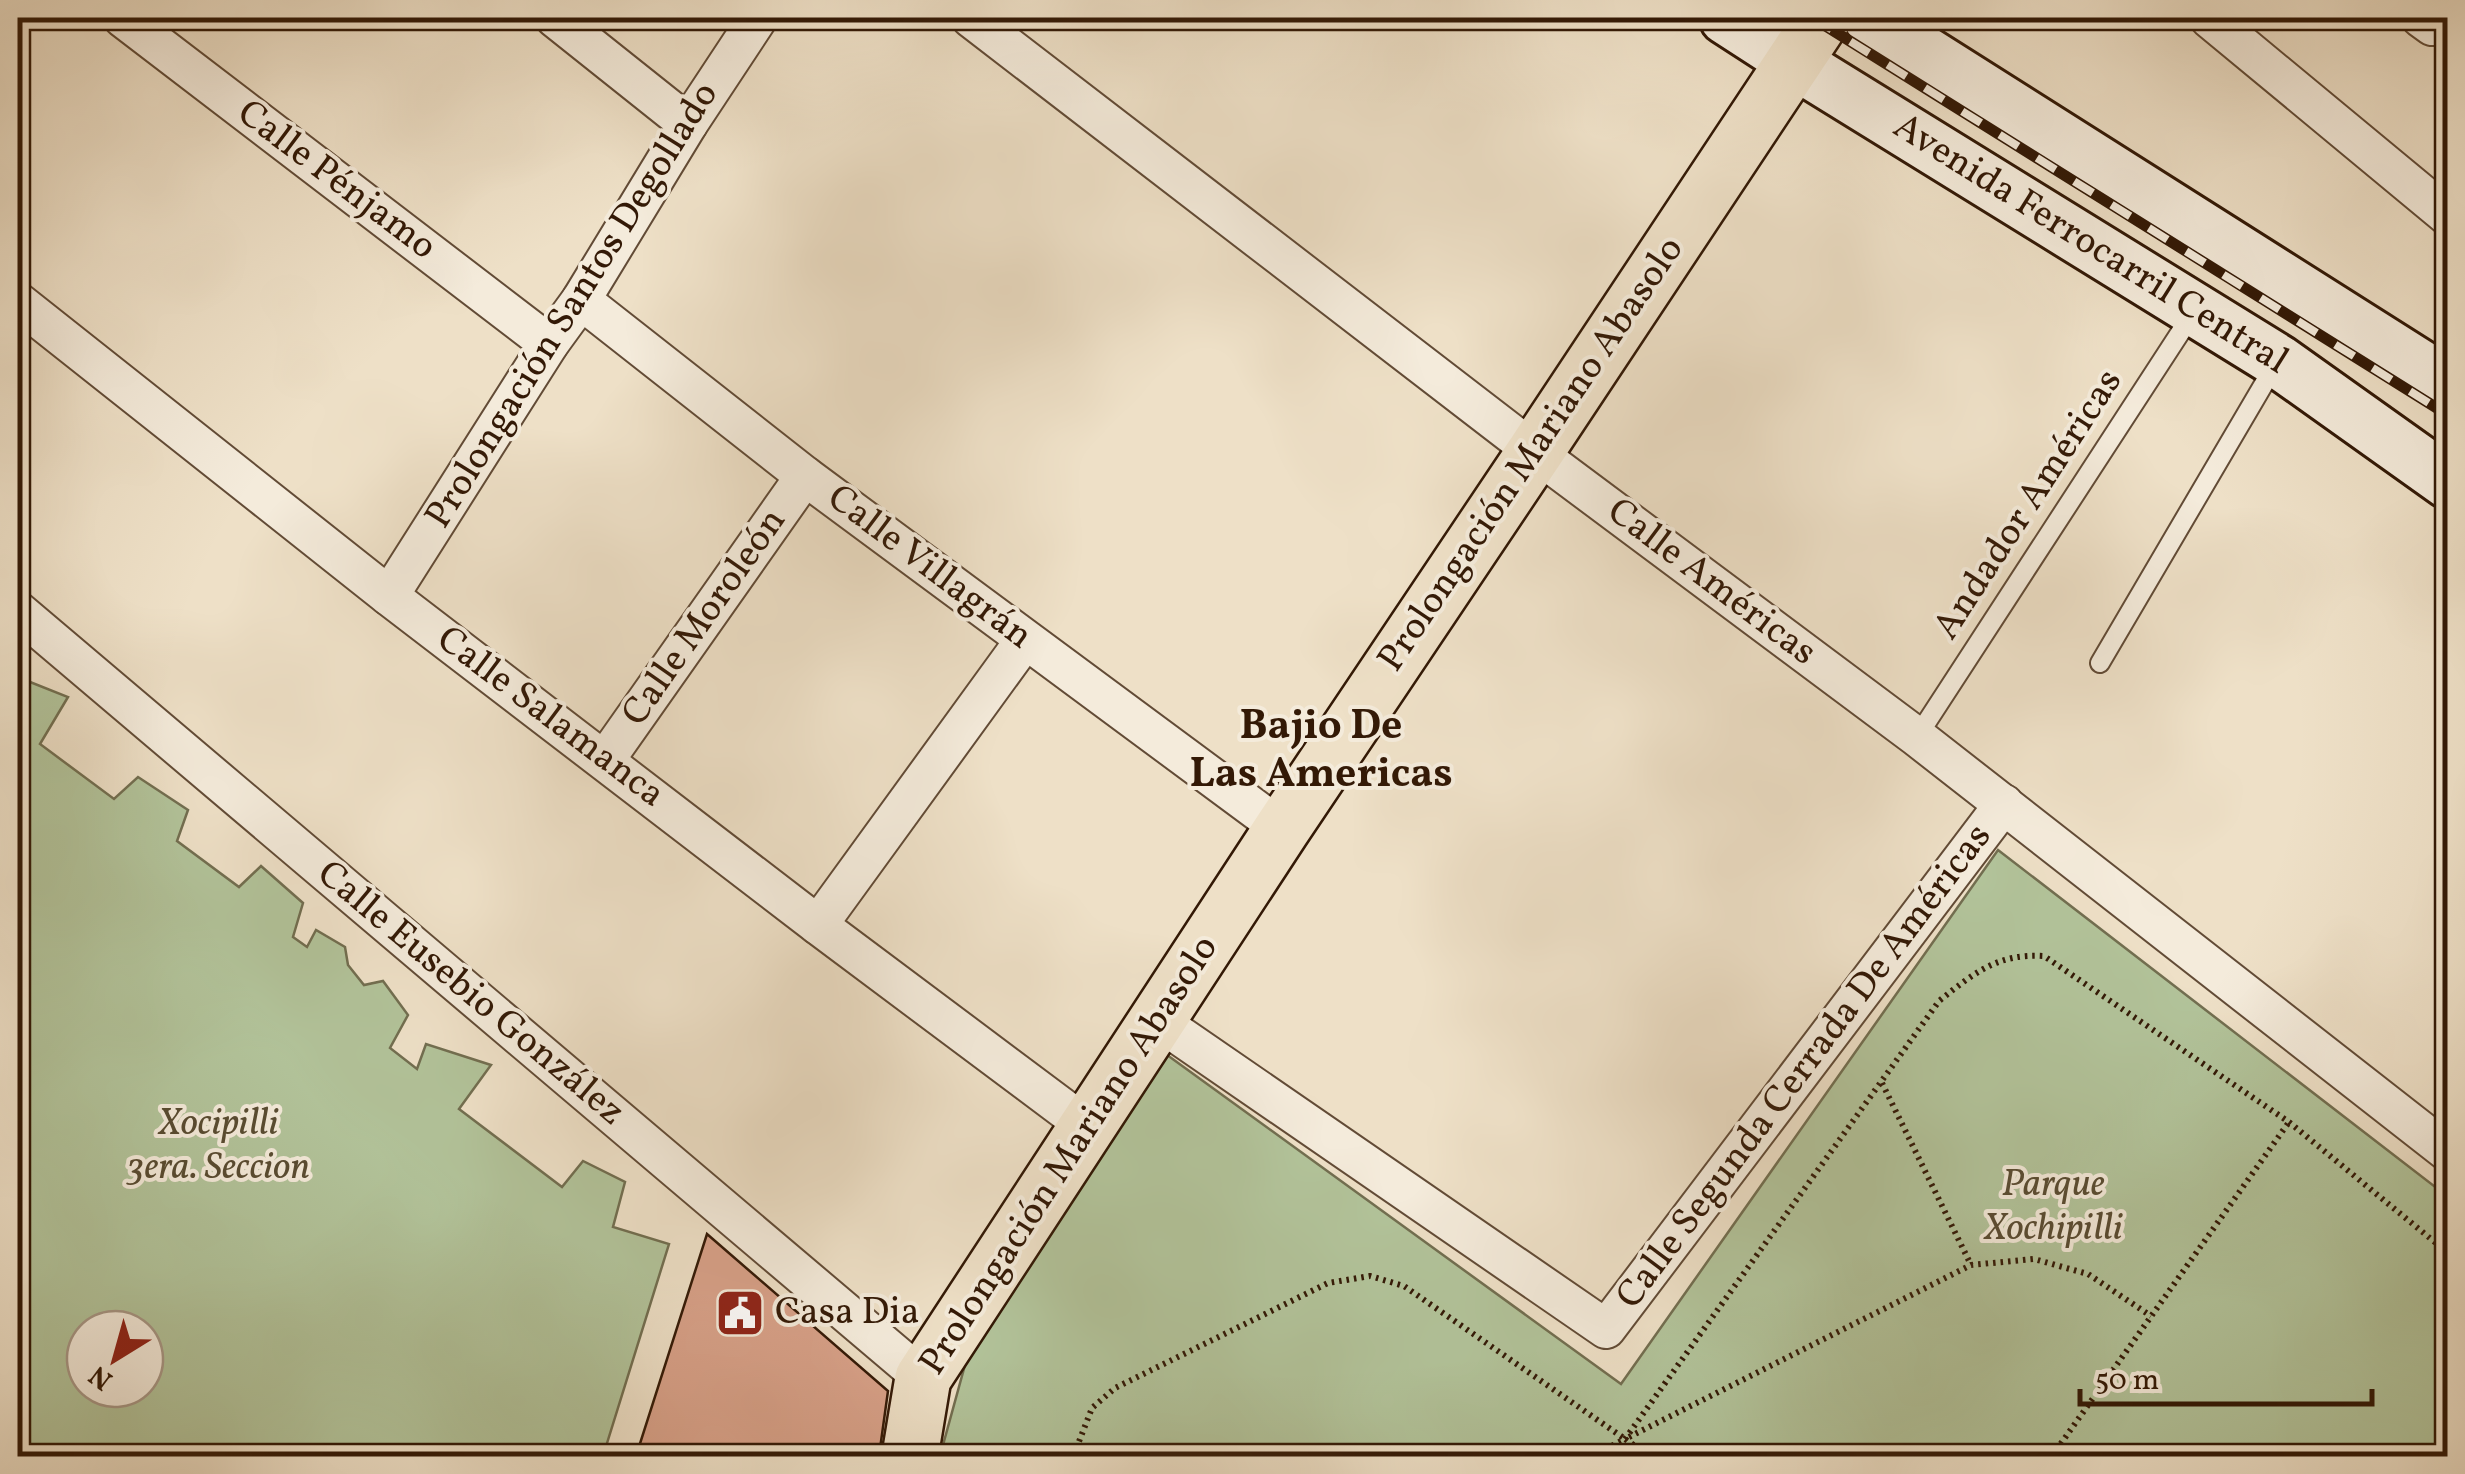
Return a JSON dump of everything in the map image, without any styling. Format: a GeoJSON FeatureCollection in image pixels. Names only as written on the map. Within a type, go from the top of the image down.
{"type":"FeatureCollection","features":[{"type":"Feature","properties":{"kind":"main road","name":"Avenida Ferrocarril Central"},"geometry":{"type":"LineString","coordinates":[[1726,18],[1808,40],[2448,482]]}},
{"type":"Feature","properties":{"kind":"main road","name":"Avenida Ferrocarril Central"},"geometry":{"type":"LineString","coordinates":[[1870,18],[2448,384]]}},
{"type":"Feature","properties":{"kind":"main road","name":"Prolongación Mariano Abasolo"},"geometry":{"type":"LineString","coordinates":[[910,1456],[923,1378],[1282,829],[1808,40]]}},
{"type":"Feature","properties":{"kind":"street","name":"Calle Pénjamo"},"geometry":{"type":"LineString","coordinates":[[123,18],[550,344]]}},
{"type":"Feature","properties":{"kind":"street"},"geometry":{"type":"LineString","coordinates":[[555,18],[688,124]]}},
{"type":"Feature","properties":{"kind":"street","name":"Prolongación Santos Degollado"},"geometry":{"type":"LineString","coordinates":[[389,596],[582,300],[688,124],[758,18]]}},
{"type":"Feature","properties":{"kind":"street","name":"Calle Américas"},"geometry":{"type":"LineString","coordinates":[[971,18],[1536,452],[1917,736],[2448,1152]]}},
{"type":"Feature","properties":{"kind":"street"},"geometry":{"type":"LineString","coordinates":[[2208,18],[2448,216]]}},
{"type":"Feature","properties":{"kind":"street","name":"Calle Villagrán"},"geometry":{"type":"LineString","coordinates":[[582,300],[805,476],[1282,829]]}},
{"type":"Feature","properties":{"kind":"street","name":"Calle Salamanca"},"geometry":{"type":"LineString","coordinates":[[18,302],[389,596],[1088,1127]]}},
{"type":"Feature","properties":{"kind":"street","name":"Calle Moroleón"},"geometry":{"type":"LineString","coordinates":[[605,760],[805,476]]}},
{"type":"Feature","properties":{"kind":"street","name":"Calle Eusebio González"},"geometry":{"type":"LineString","coordinates":[[18,611],[923,1378]]}},
{"type":"Feature","properties":{"kind":"street"},"geometry":{"type":"LineString","coordinates":[[818,925],[1025,640]]}},
{"type":"Feature","properties":{"kind":"street","name":"Calle Segunda Cerrada De Américas"},"geometry":{"type":"LineString","coordinates":[[1157,1020],[1606,1329],[2004,804]]}},
{"type":"Feature","properties":{"kind":"lane","name":"Andador Américas"},"geometry":{"type":"LineString","coordinates":[[1917,736],[2196,309]]}},
{"type":"Feature","properties":{"kind":"lane"},"geometry":{"type":"LineString","coordinates":[[2100,664],[2278,361]]}},
{"type":"Feature","properties":{"kind":"path"},"geometry":{"type":"LineString","coordinates":[[1626,1439],[1939,1000],[1998,960],[2023,954],[2044,956],[2289,1122],[2448,1253]]}},
{"type":"Feature","properties":{"kind":"path"},"geometry":{"type":"LineString","coordinates":[[1882,1082],[1971,1264]]}},
{"type":"Feature","properties":{"kind":"path"},"geometry":{"type":"LineString","coordinates":[[2052,1456],[2289,1122]]}},
{"type":"Feature","properties":{"kind":"path"},"geometry":{"type":"LineString","coordinates":[[1592,1456],[1971,1264],[2034,1259],[2088,1274],[2151,1316]]}},
{"type":"Feature","properties":{"kind":"path"},"geometry":{"type":"LineString","coordinates":[[1076,1456],[1092,1408],[1116,1388],[1328,1284],[1370,1276],[1404,1286],[1650,1456]]}},
{"type":"Feature","properties":{"kind":"green space","name":"Xocipilli 3era. Seccion"},"geometry":{"type":"Polygon","coordinates":[[[25,680],[68,697],[40,744],[114,799],[138,777],[188,810],[177,841],[239,887],[261,866],[303,903],[293,937],[307,947],[316,930],[345,947],[348,965],[364,985],[383,981],[408,1015],[390,1048],[417,1069],[426,1044],[491,1065],[459,1109],[562,1187],[583,1161],[625,1182],[613,1227],[669,1244],[603,1456],[18,1456],[18,689],[25,680]]]}},
{"type":"Feature","properties":{"kind":"green space","name":"Parque Xochipilli"},"geometry":{"type":"Polygon","coordinates":[[[1998,850],[2447,1196],[2447,1456],[940,1456],[965,1365],[989,1312],[1163,1052],[1621,1384],[1998,850]]]}},
{"type":"Feature","properties":{"kind":"building","name":"Casa Dia"},"geometry":{"type":"Polygon","coordinates":[[[707,1234],[888,1391],[879,1456],[636,1456],[707,1234]]]}},
{"type":"Feature","properties":{"kind":"railway"},"geometry":{"type":"LineString","coordinates":[[1813,18],[2448,415]]}},
{"type":"Feature","properties":{"kind":"place","name":"Casa Dia"},"geometry":{"type":"Point","coordinates":[740,1313]}},
{"type":"Feature","properties":{"kind":"district","name":"Bajio De Las Americas"},"geometry":{"type":"Point","coordinates":[1321,751]}}]}
